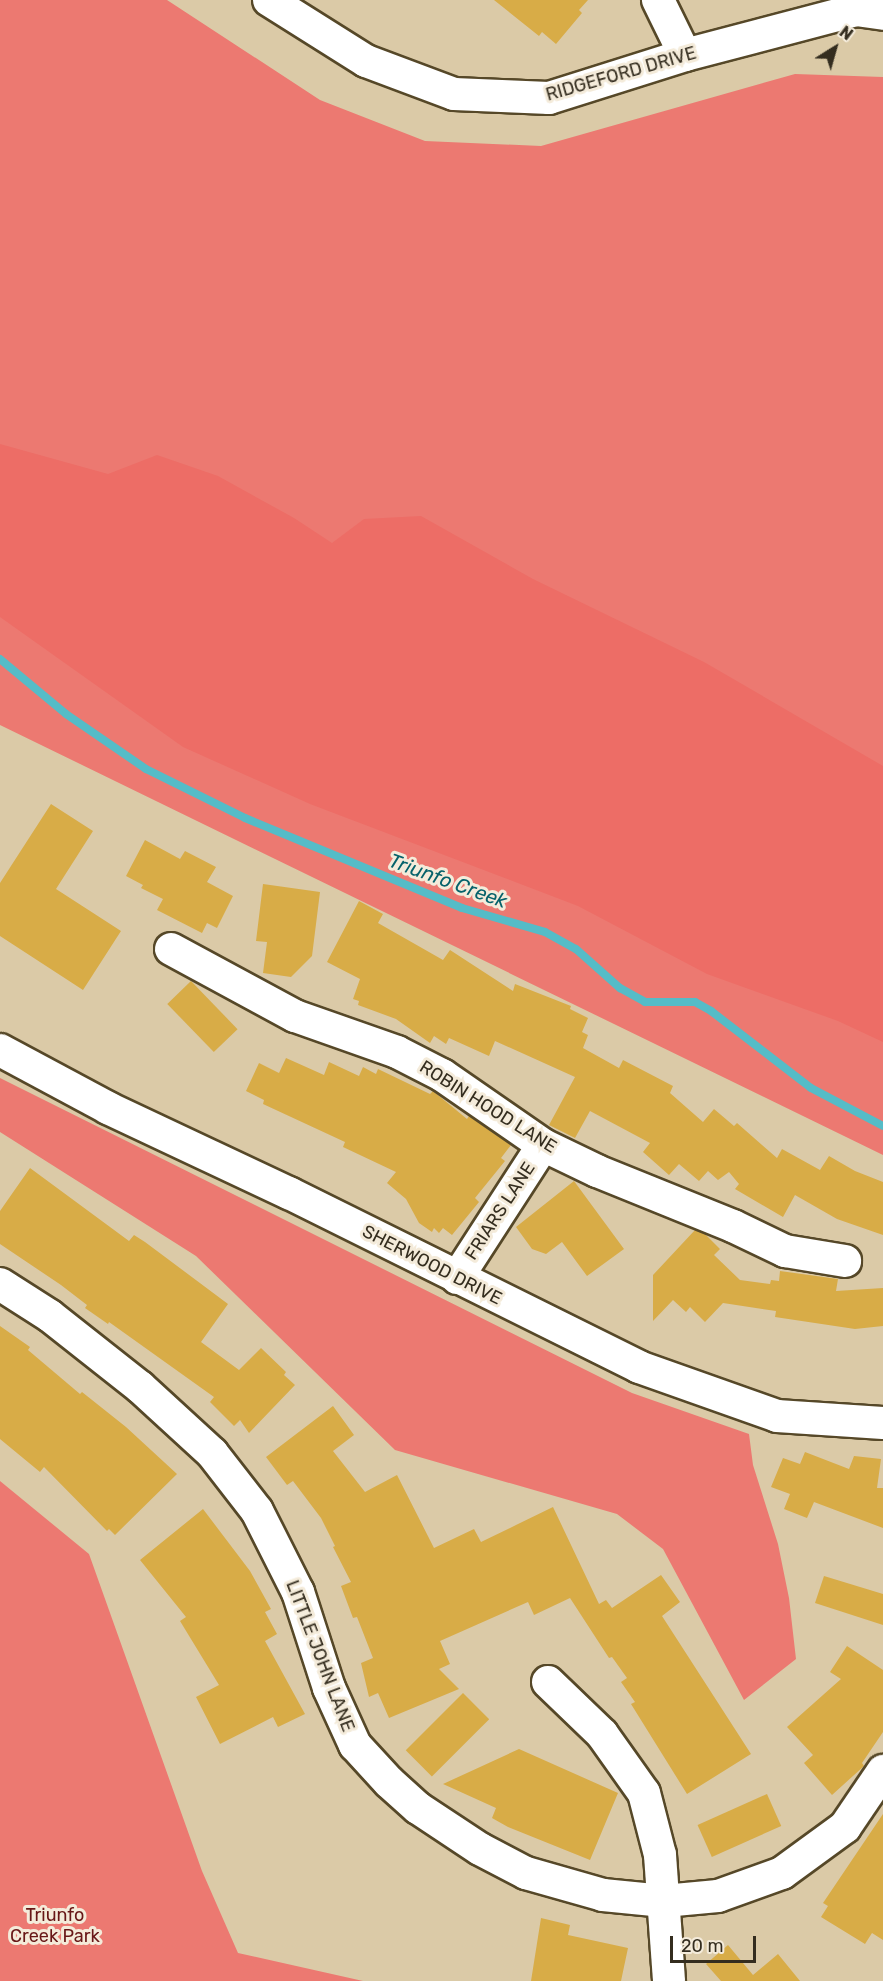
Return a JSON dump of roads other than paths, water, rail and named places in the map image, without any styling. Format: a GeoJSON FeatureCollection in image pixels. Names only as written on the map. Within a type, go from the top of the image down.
{"type":"FeatureCollection","features":[{"type":"Feature","properties":{"kind":"street","name":"RIDGEFORD DRIVE"},"geometry":{"type":"LineString","coordinates":[[269,0],[366,61],[454,94],[549,98],[685,55],[856,10],[883,14]]}},
{"type":"Feature","properties":{"kind":"street"},"geometry":{"type":"LineString","coordinates":[[658,0],[685,55]]}},
{"type":"Feature","properties":{"kind":"street","name":"ROBIN HOOD LANE"},"geometry":{"type":"LineString","coordinates":[[171,949],[295,1016],[397,1052],[442,1075],[543,1145],[608,1175],[733,1226],[785,1251],[845,1261]]}},
{"type":"Feature","properties":{"kind":"street","name":"SHERWOOD DRIVE"},"geometry":{"type":"LineString","coordinates":[[0,1050],[108,1108],[289,1193],[639,1367],[777,1416],[883,1423]]}},
{"type":"Feature","properties":{"kind":"street","name":"FRIARS LANE"},"geometry":{"type":"LineString","coordinates":[[457,1278],[543,1145]]}},
{"type":"Feature","properties":{"kind":"street","name":"LITTLE JOHN LANE"},"geometry":{"type":"LineString","coordinates":[[0,1284],[50,1316],[131,1379],[212,1453],[257,1511],[298,1592],[329,1688],[355,1745],[389,1782],[440,1825],[526,1873],[603,1896],[664,1901],[718,1896],[782,1873],[845,1827],[883,1771]]}},
{"type":"Feature","properties":{"kind":"street"},"geometry":{"type":"LineString","coordinates":[[548,1682],[602,1734],[644,1792],[660,1855],[669,1981]]}},
{"type":"Feature","properties":{"kind":"waterway","name":"Triunfo Creek"},"geometry":{"type":"LineString","coordinates":[[0,659],[66,714],[146,769],[245,818],[462,908],[545,932],[576,949],[620,988],[645,1002],[695,1002],[711,1011],[811,1088],[883,1126]]}},
{"type":"Feature","properties":{"kind":"park label","name":"Triunfo Creek Park"},"geometry":{"type":"Point","coordinates":[55,1926]}}]}
